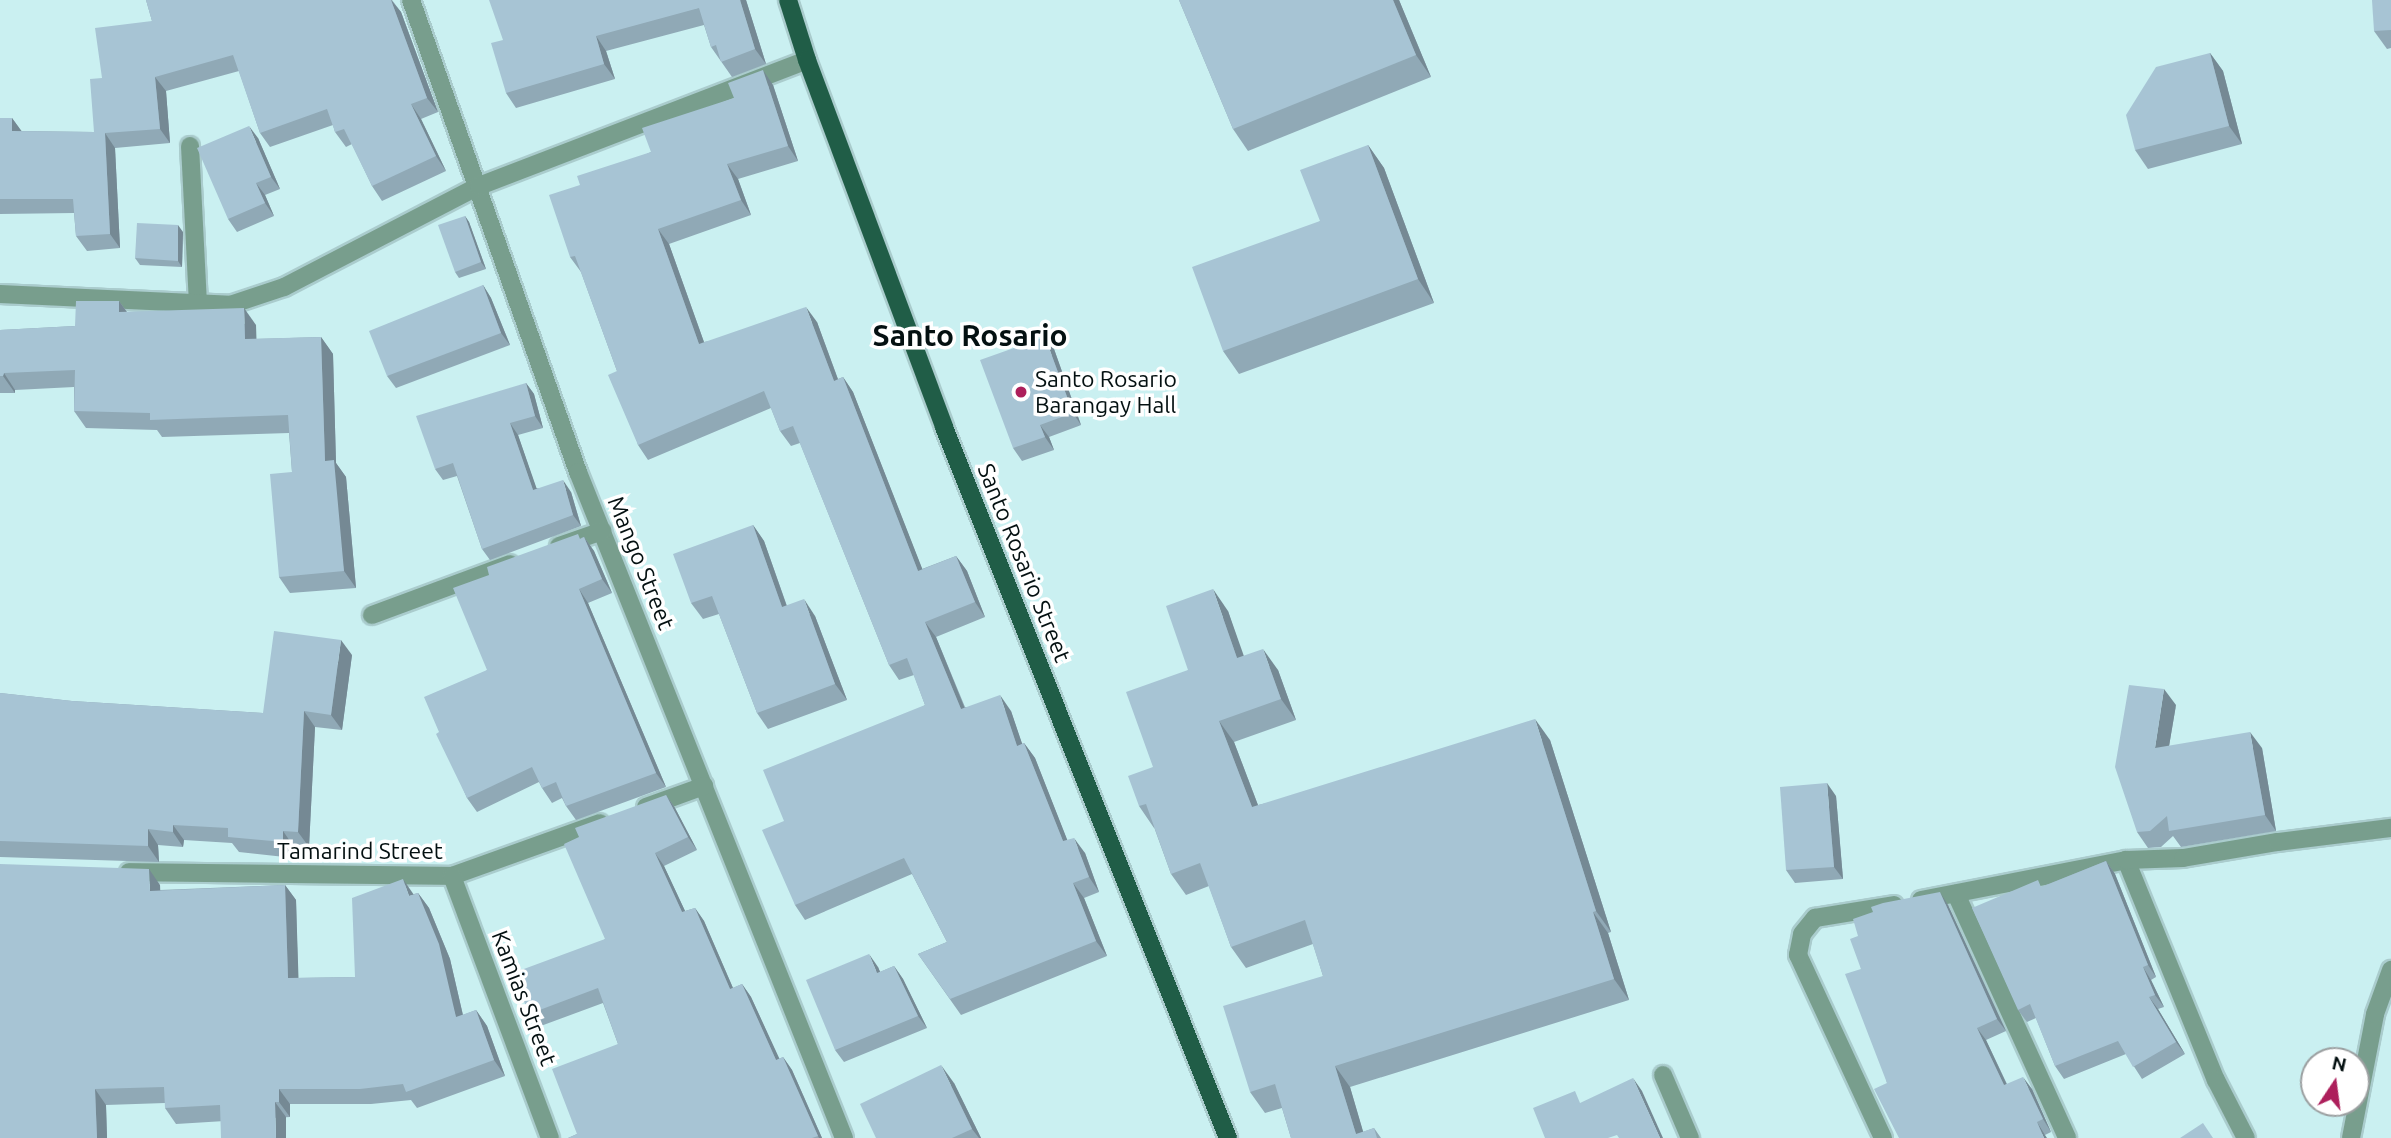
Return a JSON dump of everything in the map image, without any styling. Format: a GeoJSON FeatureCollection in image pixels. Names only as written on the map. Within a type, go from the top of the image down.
{"type":"FeatureCollection","features":[{"type":"Feature","properties":{"kind":"main road","name":"Santo Rosario Street"},"geometry":{"type":"LineString","coordinates":[[788,0],[807,60],[944,427],[1228,1138]]}},
{"type":"Feature","properties":{"kind":"street","name":"Mango Street"},"geometry":{"type":"LineString","coordinates":[[411,0],[601,531],[844,1138]]}},
{"type":"Feature","properties":{"kind":"street"},"geometry":{"type":"LineString","coordinates":[[0,294],[230,305],[284,287],[479,186],[807,60]]}},
{"type":"Feature","properties":{"kind":"street"},"geometry":{"type":"LineString","coordinates":[[190,146],[198,305]]}},
{"type":"Feature","properties":{"kind":"street"},"geometry":{"type":"LineString","coordinates":[[372,615],[601,531]]}},
{"type":"Feature","properties":{"kind":"street","name":"Tamarind Street"},"geometry":{"type":"LineString","coordinates":[[113,872],[452,876],[704,786]]}},
{"type":"Feature","properties":{"kind":"street"},"geometry":{"type":"LineString","coordinates":[[1883,1138],[1798,955],[1802,934],[1815,918],[1956,894],[2126,860],[2183,858],[2278,842],[2391,828]]}},
{"type":"Feature","properties":{"kind":"street"},"geometry":{"type":"LineString","coordinates":[[2126,860],[2216,1080],[2246,1138]]}},
{"type":"Feature","properties":{"kind":"street","name":"Kamias Street"},"geometry":{"type":"LineString","coordinates":[[452,876],[550,1138]]}},
{"type":"Feature","properties":{"kind":"street"},"geometry":{"type":"LineString","coordinates":[[1956,894],[2067,1138]]}},
{"type":"Feature","properties":{"kind":"street"},"geometry":{"type":"LineString","coordinates":[[2351,1138],[2375,1014],[2391,970]]}},
{"type":"Feature","properties":{"kind":"street"},"geometry":{"type":"LineString","coordinates":[[1663,1075],[1690,1138]]}},
{"type":"Feature","properties":{"kind":"building"},"geometry":{"type":"Polygon","coordinates":[[[146,0],[391,0],[427,98],[411,104],[436,156],[372,186],[344,129],[335,132],[327,109],[260,133],[233,55],[155,77],[160,129],[105,133],[110,234],[76,236],[73,199],[0,199],[0,118],[12,118],[12,131],[94,132],[90,79],[102,78],[95,28],[152,21],[146,0]]]}},
{"type":"Feature","properties":{"kind":"building"},"geometry":{"type":"Polygon","coordinates":[[[489,0],[740,0],[755,49],[721,62],[716,45],[711,47],[699,8],[596,36],[604,64],[506,93],[491,43],[503,40],[489,0]]]}},
{"type":"Feature","properties":{"kind":"building"},"geometry":{"type":"Polygon","coordinates":[[[1179,0],[1393,0],[1416,55],[1233,129],[1179,0]]]}},
{"type":"Feature","properties":{"kind":"building"},"geometry":{"type":"Polygon","coordinates":[[[2372,0],[2391,0],[2391,30],[2374,31],[2372,0]]]}},
{"type":"Feature","properties":{"kind":"building"},"geometry":{"type":"Polygon","coordinates":[[[2210,53],[2229,126],[2135,150],[2126,115],[2156,67],[2210,53]]]}},
{"type":"Feature","properties":{"kind":"building"},"geometry":{"type":"Polygon","coordinates":[[[763,70],[788,146],[727,164],[741,200],[658,229],[699,344],[806,307],[834,381],[843,377],[918,571],[956,556],[975,602],[925,622],[961,709],[1000,695],[1017,746],[1024,743],[1063,841],[1074,838],[1089,877],[1073,883],[1096,941],[950,999],[918,954],[947,942],[904,858],[795,905],[762,830],[784,821],[763,770],[925,705],[907,658],[889,665],[793,426],[780,431],[764,391],[638,445],[608,375],[617,371],[575,256],[570,257],[549,195],[580,185],[577,176],[651,152],[642,128],[734,98],[728,83],[763,70]]]}},
{"type":"Feature","properties":{"kind":"building"},"geometry":{"type":"Polygon","coordinates":[[[249,126],[271,177],[256,183],[265,203],[228,219],[197,148],[249,126]]]}},
{"type":"Feature","properties":{"kind":"building"},"geometry":{"type":"Polygon","coordinates":[[[1368,145],[1418,279],[1223,351],[1192,267],[1320,221],[1300,170],[1368,145]]]}},
{"type":"Feature","properties":{"kind":"building"},"geometry":{"type":"Polygon","coordinates":[[[465,216],[481,262],[455,272],[438,225],[465,216]]]}},
{"type":"Feature","properties":{"kind":"building"},"geometry":{"type":"Polygon","coordinates":[[[137,223],[178,225],[178,261],[135,258],[137,223]]]}},
{"type":"Feature","properties":{"kind":"building"},"geometry":{"type":"Polygon","coordinates":[[[483,285],[501,333],[387,376],[369,331],[483,285]]]}},
{"type":"Feature","properties":{"kind":"building"},"geometry":{"type":"Polygon","coordinates":[[[76,301],[119,301],[119,312],[244,308],[245,339],[321,337],[325,461],[334,460],[344,571],[279,577],[270,474],[292,472],[288,415],[150,420],[150,413],[74,411],[75,370],[4,373],[0,376],[0,330],[75,326],[76,301]]]}},
{"type":"Feature","properties":{"kind":"building"},"geometry":{"type":"Polygon","coordinates":[[[1045,337],[1073,413],[1040,425],[1045,437],[1013,448],[980,360],[1045,337]]]}},
{"type":"Feature","properties":{"kind":"building"},"geometry":{"type":"Polygon","coordinates":[[[526,383],[535,416],[510,423],[533,490],[563,480],[573,515],[482,549],[453,463],[435,469],[416,416],[526,383]]]}},
{"type":"Feature","properties":{"kind":"building"},"geometry":{"type":"Polygon","coordinates":[[[753,525],[782,607],[804,599],[835,684],[757,713],[712,596],[691,603],[673,554],[753,525]]]}},
{"type":"Feature","properties":{"kind":"building"},"geometry":{"type":"Polygon","coordinates":[[[578,534],[580,539],[584,537],[602,579],[579,589],[656,773],[566,806],[556,782],[542,788],[532,767],[467,798],[436,734],[439,732],[424,697],[487,670],[453,588],[489,575],[487,567],[578,534]]]}},
{"type":"Feature","properties":{"kind":"building"},"geometry":{"type":"Polygon","coordinates":[[[1213,589],[1237,658],[1263,649],[1281,699],[1219,721],[1252,807],[1535,719],[1596,911],[1593,912],[1614,979],[1335,1066],[1356,1134],[1374,1128],[1377,1138],[1291,1138],[1275,1084],[1250,1092],[1223,1006],[1323,976],[1305,920],[1231,947],[1200,863],[1171,874],[1146,804],[1139,806],[1128,776],[1153,767],[1126,692],[1188,670],[1166,606],[1213,589]]]}},
{"type":"Feature","properties":{"kind":"building"},"geometry":{"type":"Polygon","coordinates":[[[274,631],[341,640],[331,715],[304,711],[298,832],[283,831],[283,842],[228,837],[228,828],[173,825],[173,832],[148,829],[148,846],[0,841],[0,693],[72,701],[263,713],[274,631]]]}},
{"type":"Feature","properties":{"kind":"building"},"geometry":{"type":"Polygon","coordinates":[[[2129,685],[2164,689],[2155,748],[2250,732],[2265,815],[2169,831],[2167,816],[2150,831],[2137,832],[2115,767],[2129,685]]]}},
{"type":"Feature","properties":{"kind":"building"},"geometry":{"type":"Polygon","coordinates":[[[1827,783],[1834,867],[1786,870],[1780,787],[1827,783]]]}},
{"type":"Feature","properties":{"kind":"building"},"geometry":{"type":"Polygon","coordinates":[[[666,795],[688,837],[655,853],[682,912],[695,908],[730,989],[742,984],[776,1060],[783,1057],[818,1136],[568,1138],[577,1134],[552,1069],[618,1044],[598,988],[529,1014],[513,973],[605,939],[564,844],[579,837],[575,828],[666,795]]]}},
{"type":"Feature","properties":{"kind":"building"},"geometry":{"type":"Polygon","coordinates":[[[2106,861],[2148,965],[2143,967],[2155,995],[2149,997],[2176,1042],[2133,1067],[2118,1041],[2055,1066],[2030,1004],[2018,1010],[1972,908],[2038,880],[2041,887],[2106,861]]]}},
{"type":"Feature","properties":{"kind":"building"},"geometry":{"type":"Polygon","coordinates":[[[0,864],[149,869],[150,891],[285,885],[288,978],[355,977],[352,898],[403,879],[409,896],[418,893],[439,944],[456,1017],[476,1010],[494,1060],[406,1092],[403,1084],[360,1089],[279,1089],[279,1102],[275,1102],[276,1138],[221,1138],[220,1105],[165,1108],[164,1087],[95,1089],[97,1138],[0,1138],[0,864]]]}},
{"type":"Feature","properties":{"kind":"building"},"geometry":{"type":"Polygon","coordinates":[[[1940,892],[1997,1019],[1977,1028],[2004,1085],[2023,1077],[2043,1119],[2037,1122],[2044,1138],[1899,1138],[1874,1089],[1887,1083],[1845,974],[1861,969],[1850,939],[1858,936],[1853,919],[1873,912],[1871,907],[1883,903],[1940,892]]]}},
{"type":"Feature","properties":{"kind":"building"},"geometry":{"type":"Polygon","coordinates":[[[869,954],[877,973],[894,966],[918,1016],[835,1050],[806,980],[869,954]]]}},
{"type":"Feature","properties":{"kind":"building"},"geometry":{"type":"Polygon","coordinates":[[[941,1065],[972,1129],[952,1138],[876,1138],[860,1104],[941,1065]]]}},
{"type":"Feature","properties":{"kind":"building"},"geometry":{"type":"Polygon","coordinates":[[[1633,1078],[1660,1138],[1619,1138],[1617,1135],[1608,1138],[1545,1138],[1533,1108],[1575,1091],[1580,1103],[1633,1078]]]}},
{"type":"Feature","properties":{"kind":"building"},"geometry":{"type":"Polygon","coordinates":[[[2203,1123],[2213,1138],[2180,1138],[2203,1123]]]}},
{"type":"Feature","properties":{"kind":"place","name":"Santo Rosario Barangay Hall"},"geometry":{"type":"Point","coordinates":[1021,392]}},
{"type":"Feature","properties":{"kind":"district","name":"Santo Rosario"},"geometry":{"type":"Point","coordinates":[970,335]}}]}
